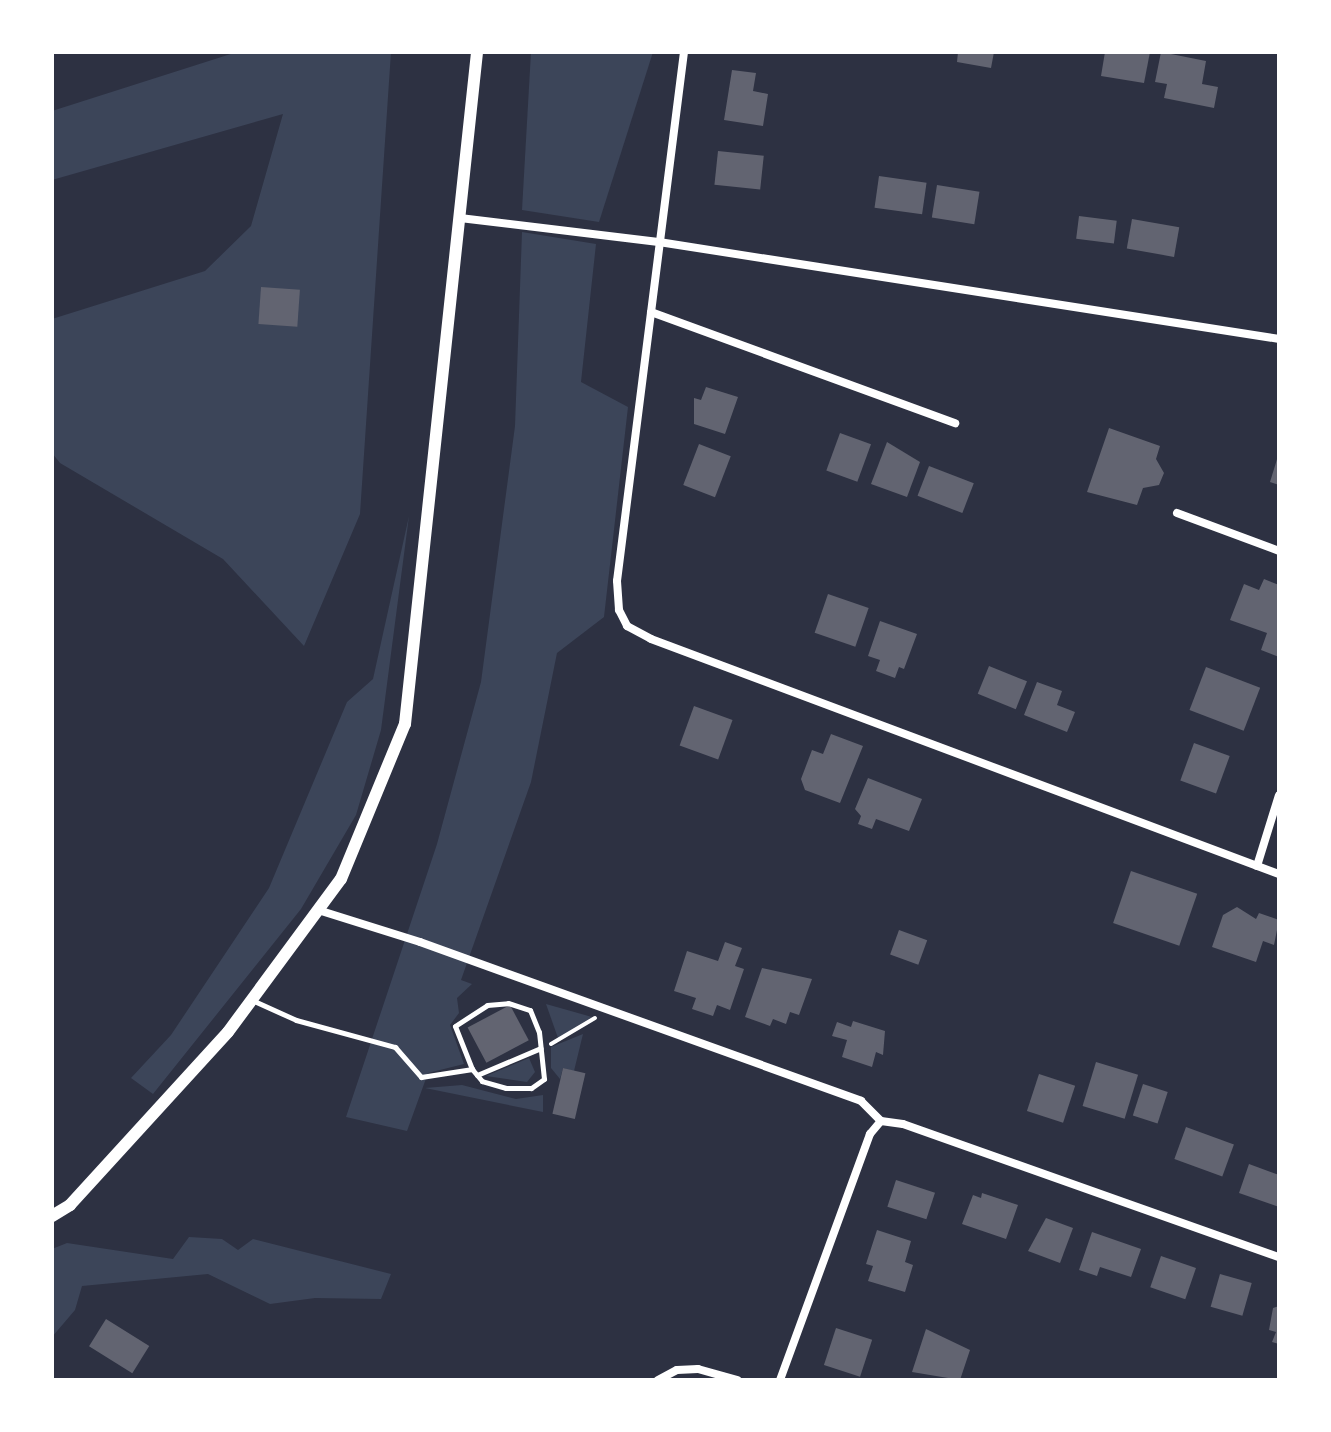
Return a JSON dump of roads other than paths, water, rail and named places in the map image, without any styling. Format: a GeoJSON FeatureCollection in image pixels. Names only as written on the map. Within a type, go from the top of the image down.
{"type":"FeatureCollection","features":[{"type":"Feature","properties":{"kind":"street"},"geometry":{"type":"LineString","coordinates":[[52,1216],[70,1205],[252,1000],[341,879],[405,724],[477,52]]}},
{"type":"Feature","properties":{"kind":"street"},"geometry":{"type":"LineString","coordinates":[[684,52],[617,581],[619,610],[627,626],[651,639],[1279,874]]}},
{"type":"Feature","properties":{"kind":"street"},"geometry":{"type":"LineString","coordinates":[[460,218],[659,242],[1279,339]]}},
{"type":"Feature","properties":{"kind":"street"},"geometry":{"type":"LineString","coordinates":[[651,312],[955,423]]}},
{"type":"Feature","properties":{"kind":"street"},"geometry":{"type":"LineString","coordinates":[[1177,513],[1279,551]]}},
{"type":"Feature","properties":{"kind":"street"},"geometry":{"type":"LineString","coordinates":[[1257,866],[1279,795]]}},
{"type":"Feature","properties":{"kind":"street"},"geometry":{"type":"LineString","coordinates":[[318,910],[420,942],[861,1101],[881,1121],[903,1124],[1279,1257]]}},
{"type":"Feature","properties":{"kind":"street"},"geometry":{"type":"LineString","coordinates":[[780,1380],[870,1134],[881,1121]]}},
{"type":"Feature","properties":{"kind":"street"},"geometry":{"type":"LineString","coordinates":[[658,1380],[677,1370],[698,1369],[737,1380]]}},
{"type":"Feature","properties":{"kind":"lane"},"geometry":{"type":"LineString","coordinates":[[252,1000],[296,1020],[395,1047],[421,1077],[475,1072],[541,1048]]}},
{"type":"Feature","properties":{"kind":"lane"},"geometry":{"type":"LineString","coordinates":[[508,1003],[530,1010],[541,1048],[544,1079],[531,1088],[506,1088],[475,1072],[455,1026],[487,1005],[508,1003]]}}]}
